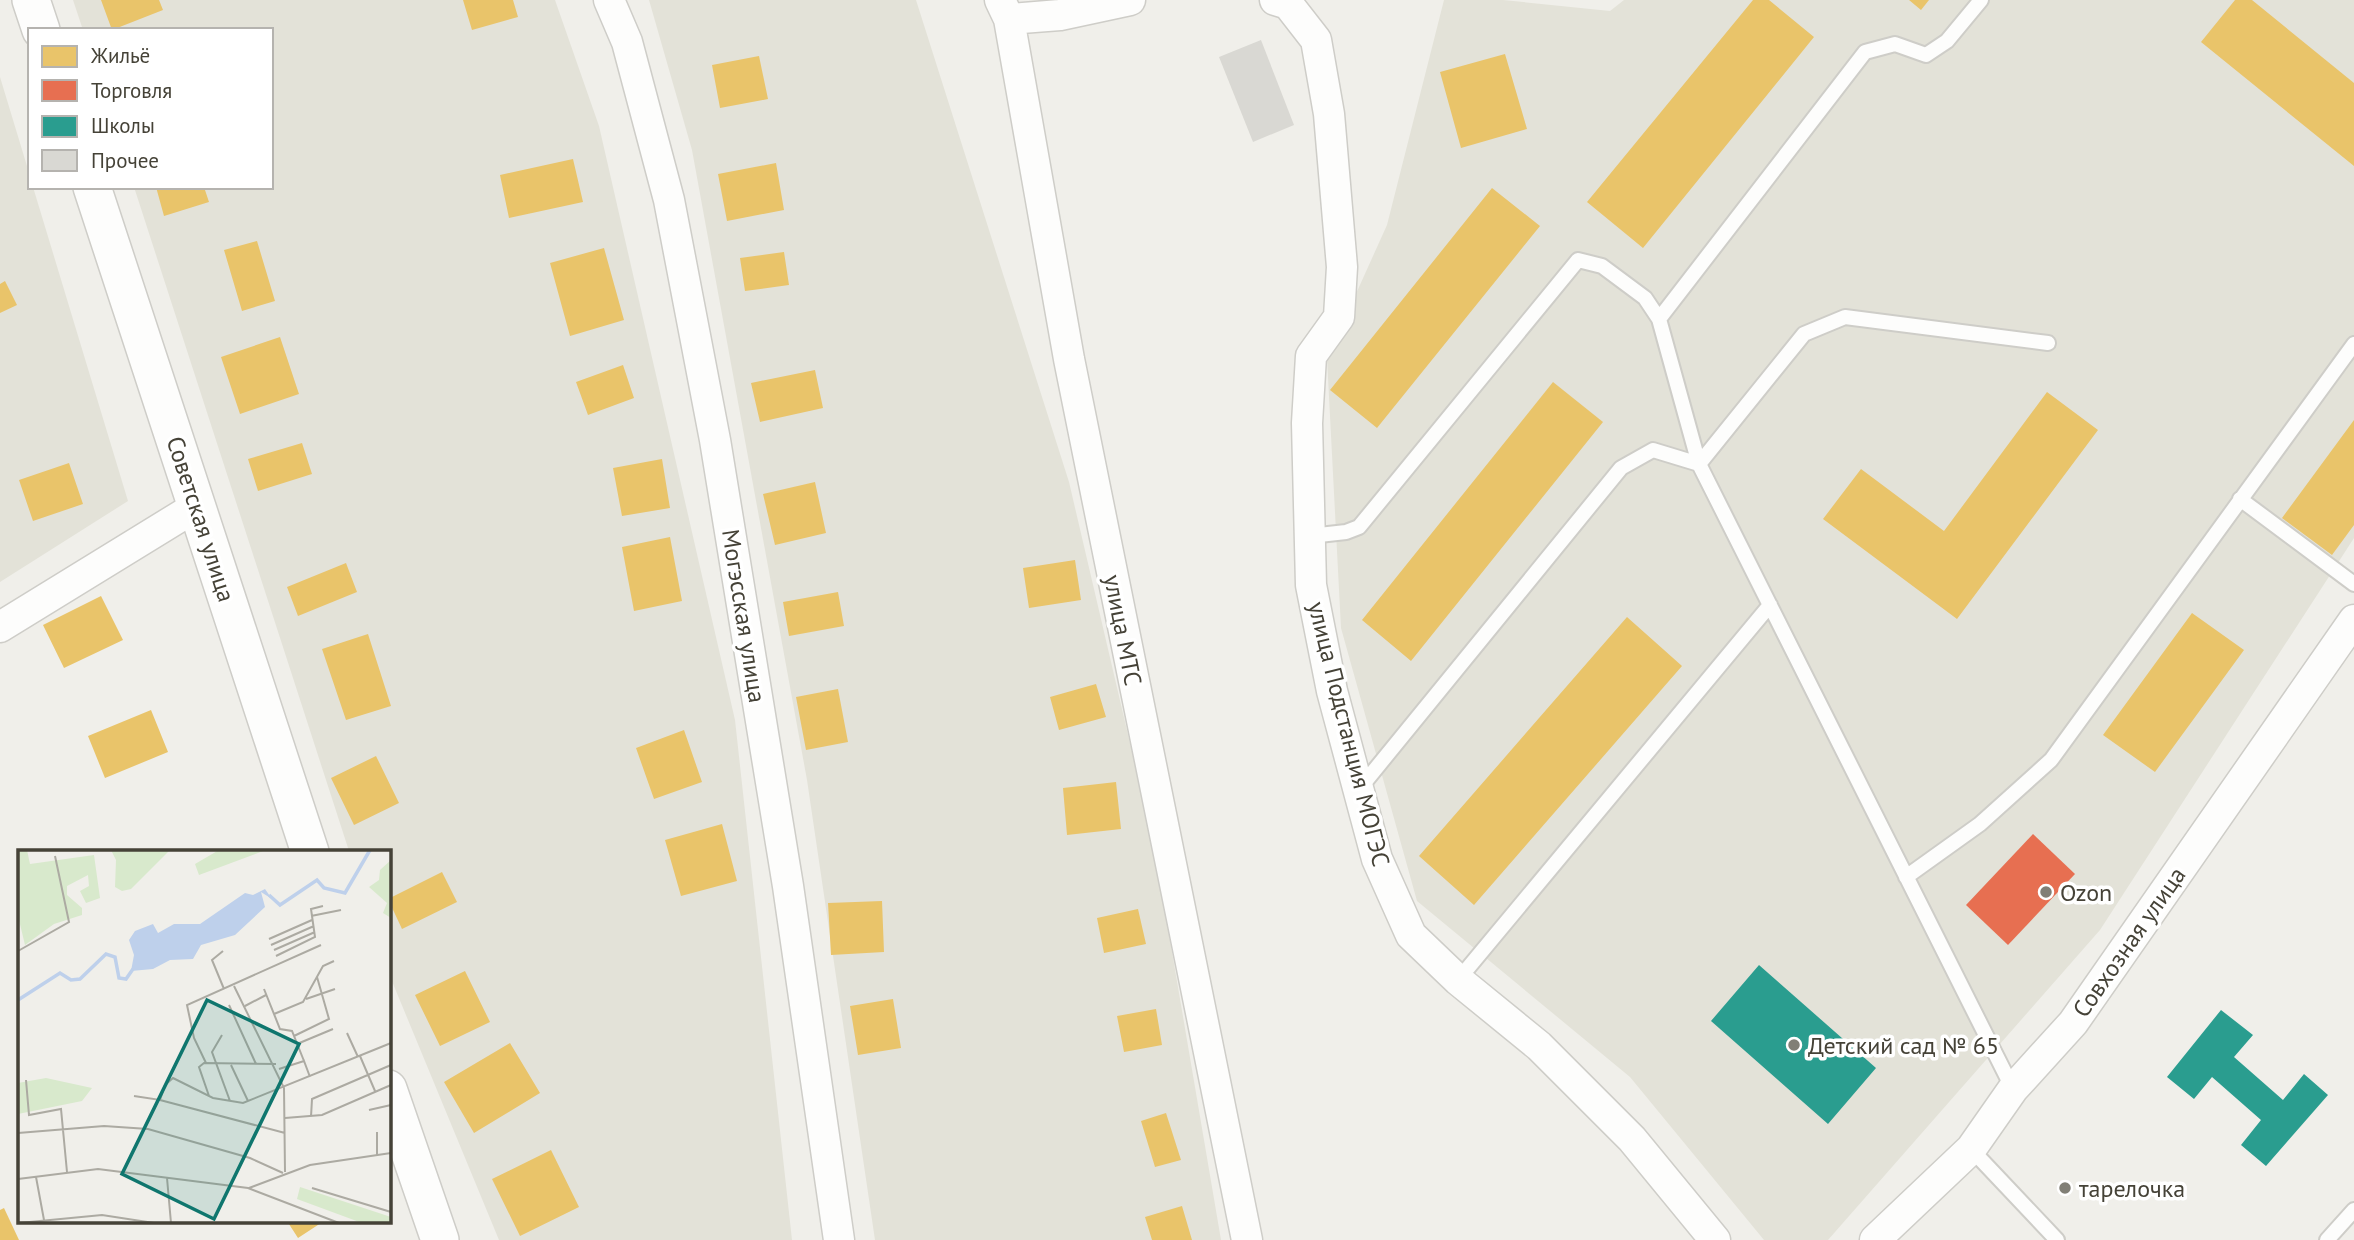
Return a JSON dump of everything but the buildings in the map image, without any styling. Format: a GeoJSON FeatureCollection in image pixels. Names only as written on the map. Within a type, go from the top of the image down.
{"type":"FeatureCollection","features":[{"type":"Feature","properties":{"kind":"street"},"geometry":{"type":"LineString","coordinates":[[31,0],[40,28]]}},
{"type":"Feature","properties":{"kind":"street","name":"Могэсская улица"},"geometry":{"type":"LineString","coordinates":[[610,0],[627,42],[669,200],[715,440],[788,886],[839,1240]]}},
{"type":"Feature","properties":{"kind":"street"},"geometry":{"type":"LineString","coordinates":[[1004,9],[1060,15],[1130,0]]}},
{"type":"Feature","properties":{"kind":"street","name":"улица Подстанция МОГЭС"},"geometry":{"type":"LineString","coordinates":[[1275,0],[1288,4],[1316,40],[1329,114],[1342,267],[1339,317],[1311,356],[1307,423],[1311,586],[1332,691],[1377,859],[1411,935],[1458,980],[1539,1046],[1632,1139],[1715,1240]]}},
{"type":"Feature","properties":{"kind":"street","name":"улица МТС"},"geometry":{"type":"LineString","coordinates":[[1004,9],[1072,372],[1247,1240]]}},
{"type":"Feature","properties":{"kind":"street","name":"Советская улица"},"geometry":{"type":"LineString","coordinates":[[93,189],[309,850]]}},
{"type":"Feature","properties":{"kind":"street"},"geometry":{"type":"LineString","coordinates":[[0,627],[197,506]]}},
{"type":"Feature","properties":{"kind":"street","name":"Совхозная улица"},"geometry":{"type":"LineString","coordinates":[[1875,1240],[1971,1149],[2013,1089],[2073,1023],[2354,620]]}},
{"type":"Feature","properties":{"kind":"street"},"geometry":{"type":"LineString","coordinates":[[390,1095],[440,1240]]}},
{"type":"Feature","properties":{"kind":"lane"},"geometry":{"type":"LineString","coordinates":[[1659,319],[1865,52],[1895,44],[1926,55],[1947,41],[1981,0]]}},
{"type":"Feature","properties":{"kind":"lane"},"geometry":{"type":"LineString","coordinates":[[1310,536],[1346,532],[1359,527],[1578,260],[1602,266],[1645,298],[1659,319],[1699,464],[2013,1089]]}},
{"type":"Feature","properties":{"kind":"lane"},"geometry":{"type":"LineString","coordinates":[[1699,464],[1804,334],[1845,317],[2048,343]]}},
{"type":"Feature","properties":{"kind":"lane"},"geometry":{"type":"LineString","coordinates":[[1906,877],[1980,824],[2051,760],[2354,344]]}},
{"type":"Feature","properties":{"kind":"lane"},"geometry":{"type":"LineString","coordinates":[[1359,789],[1620,468],[1653,450],[1699,464]]}},
{"type":"Feature","properties":{"kind":"lane"},"geometry":{"type":"LineString","coordinates":[[2240,499],[2354,584]]}},
{"type":"Feature","properties":{"kind":"lane"},"geometry":{"type":"LineString","coordinates":[[1458,980],[1770,605]]}},
{"type":"Feature","properties":{"kind":"lane"},"geometry":{"type":"LineString","coordinates":[[1971,1149],[2057,1240]]}},
{"type":"Feature","properties":{"kind":"lane"},"geometry":{"type":"LineString","coordinates":[[2327,1240],[2351,1218]]}},
{"type":"Feature","properties":{"kind":"shaded area"},"geometry":{"type":"Polygon","coordinates":[[[73,0],[555,0],[599,126],[735,720],[792,1240],[499,1240],[390,976],[390,850],[349,850],[135,189],[273,189],[273,28],[82,28],[73,0]]]}},
{"type":"Feature","properties":{"kind":"shaded area"},"geometry":{"type":"Polygon","coordinates":[[[649,0],[916,0],[1069,482],[1154,846],[1221,1240],[875,1240],[807,780],[692,150],[649,0]]]}},
{"type":"Feature","properties":{"kind":"shaded area"},"geometry":{"type":"Polygon","coordinates":[[[1444,0],[1503,0],[1610,11],[1624,0],[2354,0],[2354,538],[2100,930],[1828,1240],[1764,1240],[1630,1077],[1417,901],[1341,628],[1327,358],[1387,225],[1444,0]]]}},
{"type":"Feature","properties":{"kind":"shaded area"},"geometry":{"type":"Polygon","coordinates":[[[0,77],[28,169],[28,189],[34,189],[128,501],[0,582],[0,77]]]}},
{"type":"Feature","properties":{"kind":"place","name":"Ozon"},"geometry":{"type":"Point","coordinates":[2046,892]}},
{"type":"Feature","properties":{"kind":"place","name":"Детский сад № 65"},"geometry":{"type":"Point","coordinates":[1794,1045]}},
{"type":"Feature","properties":{"kind":"place","name":"тарелочка"},"geometry":{"type":"Point","coordinates":[2065,1188]}}]}
